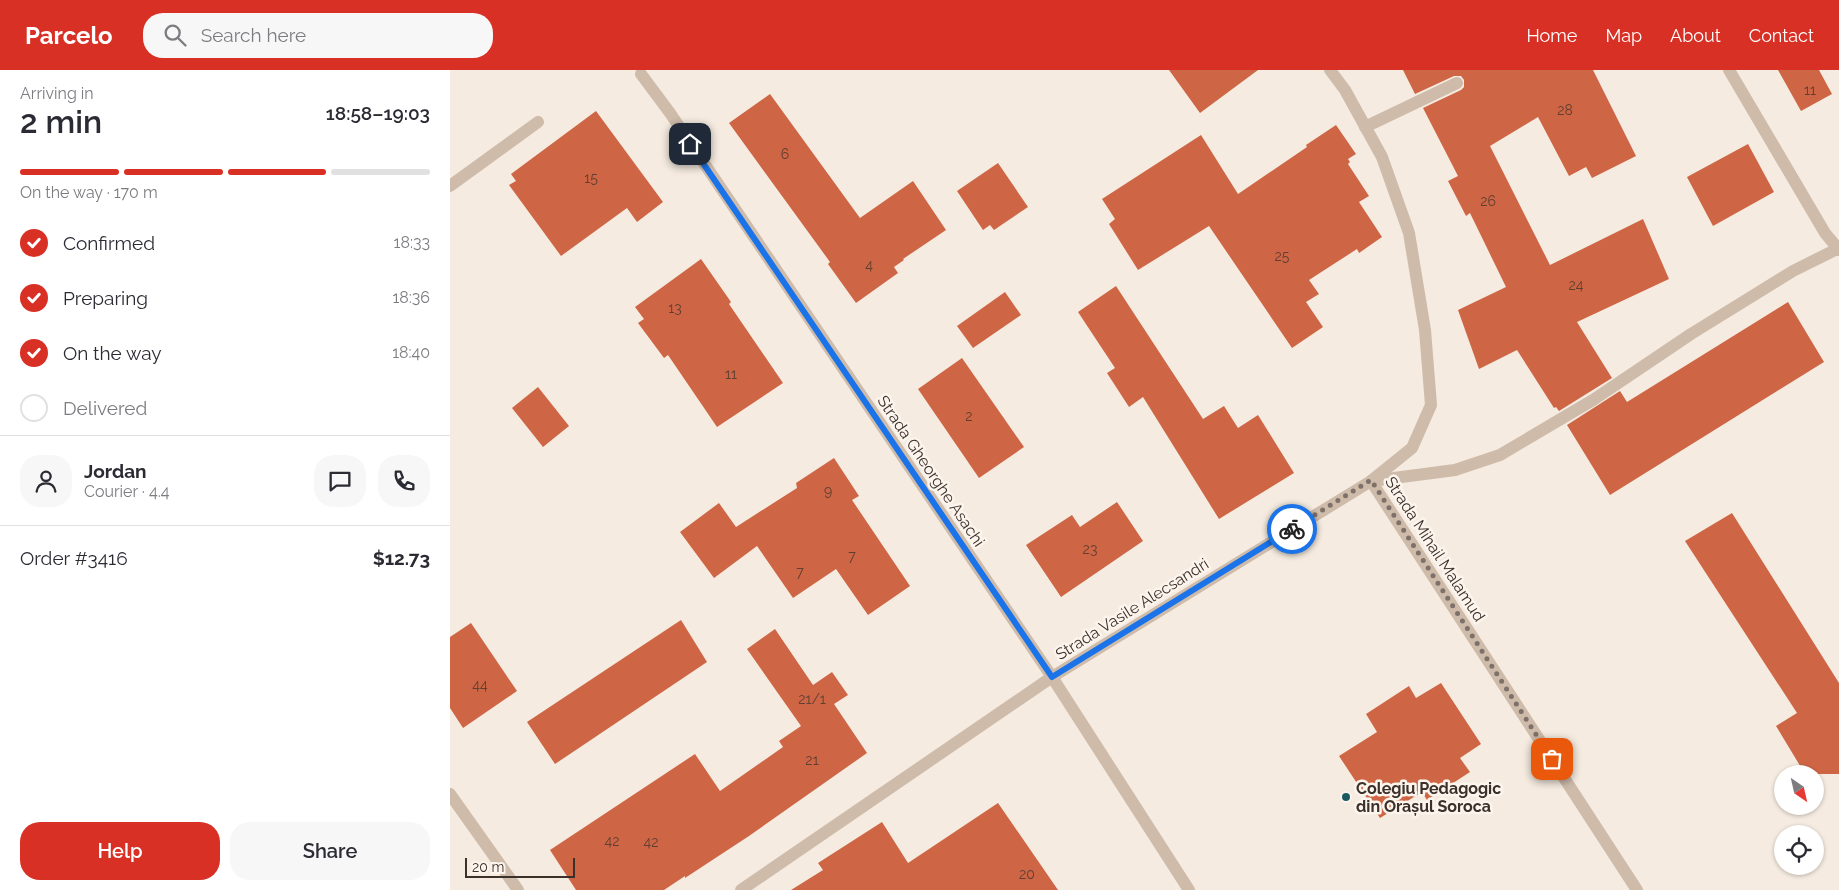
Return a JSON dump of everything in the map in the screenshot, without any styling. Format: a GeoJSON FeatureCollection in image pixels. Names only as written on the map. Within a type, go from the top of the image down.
{"type":"FeatureCollection","features":[{"type":"Feature","properties":{"kind":"street","name":"Strada Mihail Malamud"},"geometry":{"type":"LineString","coordinates":[[1330,70],[1345,90],[1382,157],[1409,233],[1425,330],[1431,404],[1412,448],[1371,480],[1637,890]]}},
{"type":"Feature","properties":{"kind":"street"},"geometry":{"type":"LineString","coordinates":[[1371,480],[1455,470],[1500,455],[1593,400],[1691,334],[1793,271],[1838,250],[1825,233],[1730,70]]}},
{"type":"Feature","properties":{"kind":"street","name":"Strada Gheorghe Asachi"},"geometry":{"type":"LineString","coordinates":[[641,74],[670,113],[1052,677],[1189,890]]}},
{"type":"Feature","properties":{"kind":"street"},"geometry":{"type":"LineString","coordinates":[[1365,127],[1457,83]]}},
{"type":"Feature","properties":{"kind":"street"},"geometry":{"type":"LineString","coordinates":[[450,186],[538,122]]}},
{"type":"Feature","properties":{"kind":"street","name":"Strada Vasile Alecsandri"},"geometry":{"type":"LineString","coordinates":[[741,890],[1052,677],[1371,480]]}},
{"type":"Feature","properties":{"kind":"street"},"geometry":{"type":"LineString","coordinates":[[450,794],[518,890]]}},
{"type":"Feature","properties":{"kind":"building"},"geometry":{"type":"Polygon","coordinates":[[[1169,70],[1258,70],[1200,113],[1169,70]]]}},
{"type":"Feature","properties":{"kind":"building"},"geometry":{"type":"Polygon","coordinates":[[[1403,70],[1593,70],[1636,156],[1592,178],[1586,167],[1569,176],[1538,117],[1490,146],[1550,265],[1643,219],[1669,279],[1577,322],[1612,378],[1559,411],[1556,407],[1554,408],[1517,350],[1479,369],[1458,310],[1506,287],[1470,213],[1466,216],[1448,181],[1458,176],[1423,108],[1461,90],[1464,87],[1464,80],[1461,76],[1454,76],[1415,94],[1403,70]]]}},
{"type":"Feature","properties":{"kind":"building"},"geometry":{"type":"Polygon","coordinates":[[[1778,70],[1819,70],[1832,94],[1801,111],[1778,70]]]}},
{"type":"Feature","properties":{"kind":"building"},"geometry":{"type":"Polygon","coordinates":[[[770,94],[860,218],[913,181],[946,230],[903,259],[894,267],[898,273],[856,303],[828,264],[830,262],[729,123],[770,94]]]}},
{"type":"Feature","properties":{"kind":"building"},"geometry":{"type":"Polygon","coordinates":[[[596,111],[663,202],[637,222],[627,208],[561,256],[509,185],[516,181],[511,174],[596,111]]]}},
{"type":"Feature","properties":{"kind":"building"},"geometry":{"type":"Polygon","coordinates":[[[1336,125],[1356,154],[1348,159],[1350,162],[1348,164],[1369,196],[1359,202],[1382,237],[1359,253],[1357,249],[1309,280],[1319,294],[1306,302],[1323,327],[1292,348],[1209,226],[1138,270],[1109,224],[1115,219],[1102,199],[1201,135],[1238,194],[1336,125]]]}},
{"type":"Feature","properties":{"kind":"building"},"geometry":{"type":"Polygon","coordinates":[[[1748,144],[1774,192],[1713,226],[1687,177],[1748,144]]]}},
{"type":"Feature","properties":{"kind":"building"},"geometry":{"type":"Polygon","coordinates":[[[998,163],[1028,207],[994,230],[990,225],[983,230],[957,191],[998,163]]]}},
{"type":"Feature","properties":{"kind":"building"},"geometry":{"type":"Polygon","coordinates":[[[701,259],[783,383],[717,427],[668,355],[664,358],[638,323],[644,319],[635,307],[701,259]]]}},
{"type":"Feature","properties":{"kind":"building"},"geometry":{"type":"Polygon","coordinates":[[[1116,286],[1203,419],[1224,406],[1238,428],[1258,415],[1294,473],[1219,519],[1143,397],[1129,407],[1107,373],[1115,368],[1078,312],[1116,286]]]}},
{"type":"Feature","properties":{"kind":"building"},"geometry":{"type":"Polygon","coordinates":[[[1005,292],[1021,315],[973,348],[957,326],[1005,292]]]}},
{"type":"Feature","properties":{"kind":"building"},"geometry":{"type":"Polygon","coordinates":[[[1788,302],[1824,362],[1610,495],[1567,425],[1620,391],[1627,402],[1788,302]]]}},
{"type":"Feature","properties":{"kind":"building"},"geometry":{"type":"Polygon","coordinates":[[[962,358],[1024,447],[979,478],[918,389],[962,358]]]}},
{"type":"Feature","properties":{"kind":"building"},"geometry":{"type":"Polygon","coordinates":[[[538,387],[569,426],[543,447],[512,408],[538,387]]]}},
{"type":"Feature","properties":{"kind":"building"},"geometry":{"type":"Polygon","coordinates":[[[834,458],[859,496],[852,500],[910,586],[868,615],[836,569],[793,598],[757,546],[714,578],[680,532],[719,503],[736,527],[797,488],[796,483],[834,458]]]}},
{"type":"Feature","properties":{"kind":"building"},"geometry":{"type":"Polygon","coordinates":[[[1117,502],[1143,541],[1061,597],[1026,545],[1072,515],[1080,527],[1117,502]]]}},
{"type":"Feature","properties":{"kind":"building"},"geometry":{"type":"Polygon","coordinates":[[[1732,513],[1839,683],[1839,774],[1824,774],[1824,765],[1800,765],[1776,726],[1797,713],[1685,541],[1732,513]]]}},
{"type":"Feature","properties":{"kind":"building"},"geometry":{"type":"Polygon","coordinates":[[[681,620],[707,662],[555,764],[527,722],[681,620]]]}},
{"type":"Feature","properties":{"kind":"building"},"geometry":{"type":"Polygon","coordinates":[[[471,623],[517,691],[463,728],[450,708],[450,637],[471,623]]]}},
{"type":"Feature","properties":{"kind":"building"},"geometry":{"type":"Polygon","coordinates":[[[775,629],[813,685],[832,672],[848,695],[834,704],[867,753],[749,836],[664,890],[576,890],[550,850],[695,754],[720,791],[783,747],[779,741],[801,726],[747,649],[775,629]]]}},
{"type":"Feature","properties":{"kind":"building"},"geometry":{"type":"Polygon","coordinates":[[[1441,683],[1481,744],[1460,758],[1470,772],[1427,800],[1422,792],[1380,818],[1339,756],[1377,732],[1366,714],[1409,686],[1416,698],[1441,683]]]}},
{"type":"Feature","properties":{"kind":"building"},"geometry":{"type":"Polygon","coordinates":[[[998,803],[1058,890],[791,890],[823,870],[818,863],[882,822],[908,863],[998,803]]]}},
{"type":"Feature","properties":{"kind":"way so far"},"geometry":{"type":"LineString","coordinates":[[1292,529],[1371,480],[1552,759]]}},
{"type":"Feature","properties":{"kind":"place","name":"Colegiu Pedagogic din Orașul Soroca"},"geometry":{"type":"Point","coordinates":[1346,797]}},
{"type":"Feature","properties":{"kind":"route"},"geometry":{"type":"LineString","coordinates":[[690,144],[1052,677],[1292,529]]}}]}
